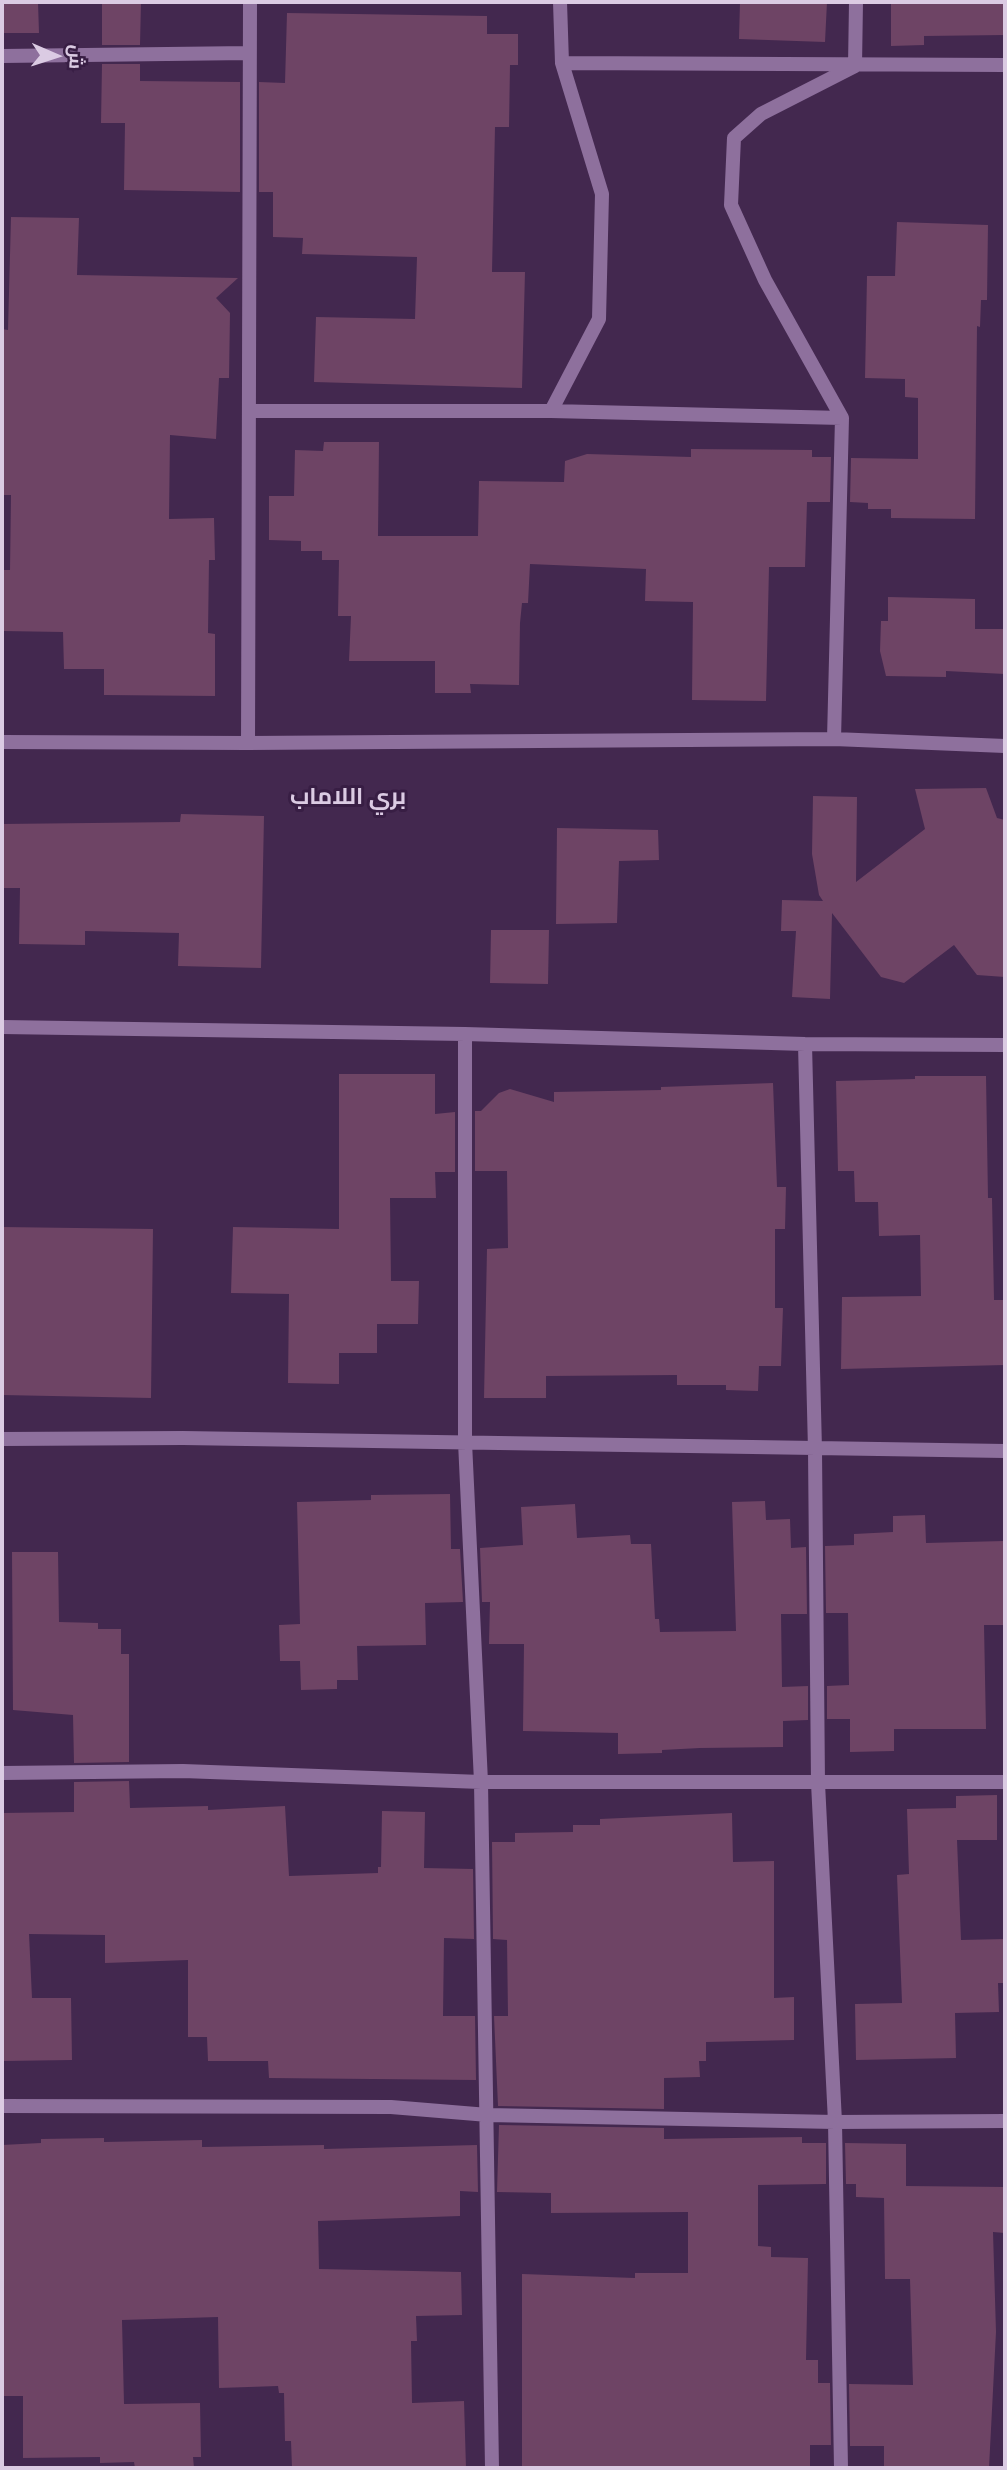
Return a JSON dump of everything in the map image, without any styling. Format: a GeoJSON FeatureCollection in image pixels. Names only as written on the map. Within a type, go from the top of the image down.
{"type":"FeatureCollection","features":[{"type":"Feature","properties":{"kind":"street"},"geometry":{"type":"LineString","coordinates":[[248,743],[250,2]]}},
{"type":"Feature","properties":{"kind":"street"},"geometry":{"type":"LineString","coordinates":[[551,411],[599,320],[602,194],[562,63],[559,2]]}},
{"type":"Feature","properties":{"kind":"street"},"geometry":{"type":"LineString","coordinates":[[855,66],[856,2]]}},
{"type":"Feature","properties":{"kind":"street"},"geometry":{"type":"LineString","coordinates":[[2,56],[249,53]]}},
{"type":"Feature","properties":{"kind":"street"},"geometry":{"type":"LineString","coordinates":[[562,63],[1005,65]]}},
{"type":"Feature","properties":{"kind":"street"},"geometry":{"type":"LineString","coordinates":[[834,739],[842,418],[765,280],[731,205],[734,138],[761,114],[855,66]]}},
{"type":"Feature","properties":{"kind":"street"},"geometry":{"type":"LineString","coordinates":[[250,411],[551,411],[842,418]]}},
{"type":"Feature","properties":{"kind":"street"},"geometry":{"type":"LineString","coordinates":[[2,741],[248,743],[834,739],[1005,746]]}},
{"type":"Feature","properties":{"kind":"street"},"geometry":{"type":"LineString","coordinates":[[2,1027],[465,1034],[805,1044],[1005,1045]]}},
{"type":"Feature","properties":{"kind":"street"},"geometry":{"type":"LineString","coordinates":[[465,1034],[465,1443],[481,1782],[492,2468]]}},
{"type":"Feature","properties":{"kind":"street"},"geometry":{"type":"LineString","coordinates":[[805,1044],[815,1450],[818,1783],[835,2122],[841,2468]]}},
{"type":"Feature","properties":{"kind":"street"},"geometry":{"type":"LineString","coordinates":[[2,1439],[1005,1451]]}},
{"type":"Feature","properties":{"kind":"street"},"geometry":{"type":"LineString","coordinates":[[2,1773],[183,1771],[481,1782],[1005,1782]]}},
{"type":"Feature","properties":{"kind":"street"},"geometry":{"type":"LineString","coordinates":[[2,2106],[391,2107],[488,2115],[835,2122],[1005,2121]]}},
{"type":"Feature","properties":{"kind":"building"},"geometry":{"type":"Polygon","coordinates":[[[2,2],[38,2],[39,33],[2,33],[2,2]]]}},
{"type":"Feature","properties":{"kind":"building"},"geometry":{"type":"Polygon","coordinates":[[[102,2],[141,2],[140,45],[102,45],[102,2]]]}},
{"type":"Feature","properties":{"kind":"building"},"geometry":{"type":"Polygon","coordinates":[[[740,2],[827,2],[825,42],[739,39],[740,2]]]}},
{"type":"Feature","properties":{"kind":"building"},"geometry":{"type":"Polygon","coordinates":[[[891,2],[1005,2],[1005,35],[924,36],[924,45],[891,46],[891,2]]]}},
{"type":"Feature","properties":{"kind":"building"},"geometry":{"type":"Polygon","coordinates":[[[287,13],[487,16],[487,34],[518,34],[518,65],[510,65],[509,127],[495,127],[492,272],[525,272],[522,388],[314,382],[316,317],[415,319],[417,257],[302,254],[303,238],[273,237],[273,192],[259,192],[259,82],[285,83],[287,13]]]}},
{"type":"Feature","properties":{"kind":"building"},"geometry":{"type":"Polygon","coordinates":[[[102,64],[140,64],[140,81],[240,82],[240,192],[124,190],[125,123],[101,123],[102,64]]]}},
{"type":"Feature","properties":{"kind":"building"},"geometry":{"type":"Polygon","coordinates":[[[11,217],[79,218],[77,275],[238,278],[216,298],[230,313],[229,378],[219,378],[216,439],[170,435],[169,519],[214,518],[215,560],[209,560],[208,633],[215,634],[215,696],[104,695],[104,669],[64,669],[63,632],[2,631],[2,570],[10,570],[11,495],[2,495],[2,329],[8,330],[11,217]]]}},
{"type":"Feature","properties":{"kind":"building"},"geometry":{"type":"Polygon","coordinates":[[[897,222],[988,225],[987,300],[981,300],[980,327],[977,326],[975,519],[891,518],[891,509],[868,509],[868,503],[850,502],[851,458],[918,459],[918,398],[905,397],[905,379],[865,378],[867,276],[895,276],[897,222]]]}},
{"type":"Feature","properties":{"kind":"building"},"geometry":{"type":"Polygon","coordinates":[[[324,442],[379,442],[378,536],[478,536],[479,481],[564,482],[565,461],[587,454],[691,457],[691,449],[812,450],[812,457],[831,457],[830,502],[807,502],[805,567],[769,567],[766,701],[692,700],[693,602],[645,601],[646,569],[530,564],[528,603],[522,603],[520,623],[519,685],[470,684],[471,693],[435,693],[435,661],[349,661],[351,616],[338,616],[339,560],[322,560],[322,551],[301,551],[301,541],[269,540],[269,496],[294,496],[295,450],[323,451],[324,442]]]}},
{"type":"Feature","properties":{"kind":"building"},"geometry":{"type":"Polygon","coordinates":[[[888,597],[975,599],[975,629],[1005,629],[1005,674],[946,671],[946,677],[886,676],[880,651],[881,621],[888,621],[888,597]]]}},
{"type":"Feature","properties":{"kind":"building"},"geometry":{"type":"Polygon","coordinates":[[[986,788],[997,818],[1005,820],[1005,977],[977,975],[954,945],[904,983],[881,977],[832,913],[830,999],[792,997],[796,931],[781,931],[782,900],[823,901],[819,895],[812,854],[813,796],[857,797],[856,882],[925,829],[915,789],[986,788]]]}},
{"type":"Feature","properties":{"kind":"building"},"geometry":{"type":"Polygon","coordinates":[[[181,814],[264,816],[261,968],[178,966],[179,933],[85,931],[85,945],[19,944],[20,888],[2,888],[2,824],[180,822],[181,814]]]}},
{"type":"Feature","properties":{"kind":"building"},"geometry":{"type":"Polygon","coordinates":[[[557,828],[658,830],[659,860],[619,861],[617,923],[556,924],[557,828]]]}},
{"type":"Feature","properties":{"kind":"building"},"geometry":{"type":"Polygon","coordinates":[[[491,930],[549,930],[548,984],[490,983],[491,930]]]}},
{"type":"Feature","properties":{"kind":"building"},"geometry":{"type":"Polygon","coordinates":[[[339,1074],[435,1074],[435,1114],[455,1112],[455,1172],[435,1172],[436,1198],[390,1198],[391,1281],[419,1281],[418,1324],[377,1324],[377,1353],[339,1353],[339,1384],[288,1383],[289,1294],[231,1293],[233,1227],[339,1229],[339,1074]]]}},
{"type":"Feature","properties":{"kind":"building"},"geometry":{"type":"Polygon","coordinates":[[[915,1076],[986,1076],[988,1198],[992,1198],[994,1300],[1005,1300],[1005,1365],[841,1369],[842,1297],[921,1296],[920,1235],[879,1236],[878,1202],[855,1202],[854,1171],[838,1171],[836,1081],[915,1079],[915,1076]]]}},
{"type":"Feature","properties":{"kind":"building"},"geometry":{"type":"Polygon","coordinates":[[[773,1083],[777,1187],[786,1187],[785,1229],[775,1229],[775,1308],[783,1308],[781,1366],[759,1366],[758,1391],[726,1390],[726,1385],[677,1385],[677,1375],[546,1376],[546,1398],[484,1398],[487,1249],[508,1248],[507,1171],[475,1171],[475,1111],[481,1111],[499,1093],[510,1089],[554,1102],[554,1092],[661,1090],[661,1087],[773,1083]]]}},
{"type":"Feature","properties":{"kind":"building"},"geometry":{"type":"Polygon","coordinates":[[[2,1227],[153,1229],[151,1398],[2,1395],[2,1227]]]}},
{"type":"Feature","properties":{"kind":"building"},"geometry":{"type":"Polygon","coordinates":[[[450,1494],[451,1549],[460,1549],[463,1602],[425,1603],[426,1645],[357,1646],[358,1680],[337,1680],[337,1689],[301,1690],[300,1661],[280,1661],[279,1625],[300,1624],[297,1502],[371,1500],[371,1495],[450,1494]]]}},
{"type":"Feature","properties":{"kind":"building"},"geometry":{"type":"Polygon","coordinates":[[[765,1501],[766,1520],[790,1519],[791,1548],[806,1547],[807,1614],[781,1614],[782,1687],[808,1686],[808,1720],[783,1721],[783,1747],[700,1748],[662,1750],[662,1753],[618,1754],[618,1733],[523,1731],[524,1644],[489,1644],[490,1602],[482,1602],[480,1548],[523,1545],[521,1507],[575,1504],[577,1538],[630,1535],[631,1544],[651,1544],[655,1619],[659,1619],[660,1632],[736,1631],[732,1502],[765,1501]]]}},
{"type":"Feature","properties":{"kind":"building"},"geometry":{"type":"Polygon","coordinates":[[[925,1515],[926,1543],[1004,1541],[1005,1625],[984,1625],[986,1729],[894,1729],[894,1751],[850,1752],[850,1719],[827,1719],[827,1686],[849,1685],[848,1613],[826,1613],[825,1546],[854,1545],[854,1534],[893,1532],[893,1516],[925,1515]]]}},
{"type":"Feature","properties":{"kind":"building"},"geometry":{"type":"Polygon","coordinates":[[[12,1552],[58,1552],[59,1622],[98,1623],[98,1629],[121,1629],[121,1654],[129,1654],[129,1762],[74,1763],[73,1715],[13,1710],[12,1552]]]}},
{"type":"Feature","properties":{"kind":"building"},"geometry":{"type":"Polygon","coordinates":[[[129,1781],[130,1808],[208,1806],[208,1810],[285,1806],[289,1876],[378,1873],[378,1867],[381,1867],[382,1811],[425,1812],[424,1868],[473,1869],[474,1939],[444,1938],[443,2016],[475,2016],[476,2080],[269,2078],[268,2061],[208,2061],[207,2037],[188,2037],[188,1960],[105,1963],[105,1935],[29,1934],[32,1998],[71,1998],[72,2060],[2,2061],[2,1813],[74,1812],[74,1782],[129,1781]]]}},
{"type":"Feature","properties":{"kind":"building"},"geometry":{"type":"Polygon","coordinates":[[[997,1795],[997,1840],[957,1840],[961,1940],[1005,1939],[1005,1983],[998,1983],[999,2012],[955,2013],[956,2058],[856,2060],[855,2004],[902,2003],[897,1875],[909,1874],[907,1809],[956,1808],[956,1796],[997,1795]]]}},
{"type":"Feature","properties":{"kind":"building"},"geometry":{"type":"Polygon","coordinates":[[[732,1813],[733,1862],[774,1861],[774,1998],[794,1997],[794,2040],[706,2042],[706,2061],[699,2061],[700,2077],[664,2078],[664,2109],[498,2106],[494,2016],[508,2016],[507,1940],[493,1939],[492,1842],[515,1842],[515,1833],[573,1832],[573,1825],[600,1825],[600,1819],[732,1813]]]}},
{"type":"Feature","properties":{"kind":"building"},"geometry":{"type":"Polygon","coordinates":[[[499,2125],[664,2128],[664,2139],[802,2137],[802,2143],[826,2143],[826,2184],[758,2185],[758,2246],[771,2247],[771,2257],[808,2258],[806,2360],[818,2360],[818,2383],[830,2383],[831,2445],[810,2445],[810,2468],[522,2468],[522,2274],[635,2278],[635,2273],[688,2273],[688,2212],[551,2213],[551,2193],[497,2192],[499,2125]]]}},
{"type":"Feature","properties":{"kind":"building"},"geometry":{"type":"Polygon","coordinates":[[[104,2138],[104,2142],[202,2140],[202,2147],[324,2145],[324,2149],[477,2145],[478,2192],[460,2191],[460,2216],[318,2221],[319,2269],[461,2272],[462,2315],[416,2316],[417,2341],[411,2341],[412,2403],[464,2401],[466,2468],[292,2468],[291,2441],[285,2441],[284,2393],[279,2393],[278,2386],[219,2388],[218,2317],[122,2320],[124,2404],[200,2403],[201,2457],[193,2457],[194,2468],[135,2468],[134,2462],[100,2463],[100,2457],[23,2458],[23,2396],[3,2396],[2,2145],[41,2143],[41,2139],[104,2138]]]}},
{"type":"Feature","properties":{"kind":"building"},"geometry":{"type":"Polygon","coordinates":[[[845,2143],[906,2144],[906,2186],[1005,2187],[1005,2233],[993,2232],[996,2332],[989,2468],[884,2468],[884,2446],[850,2446],[849,2384],[913,2385],[910,2279],[885,2279],[884,2198],[856,2197],[856,2184],[846,2184],[845,2143]]]}},
{"type":"Feature","properties":{"kind":"district","name":"بري اللاماب"},"geometry":{"type":"Point","coordinates":[348,797]}}]}
